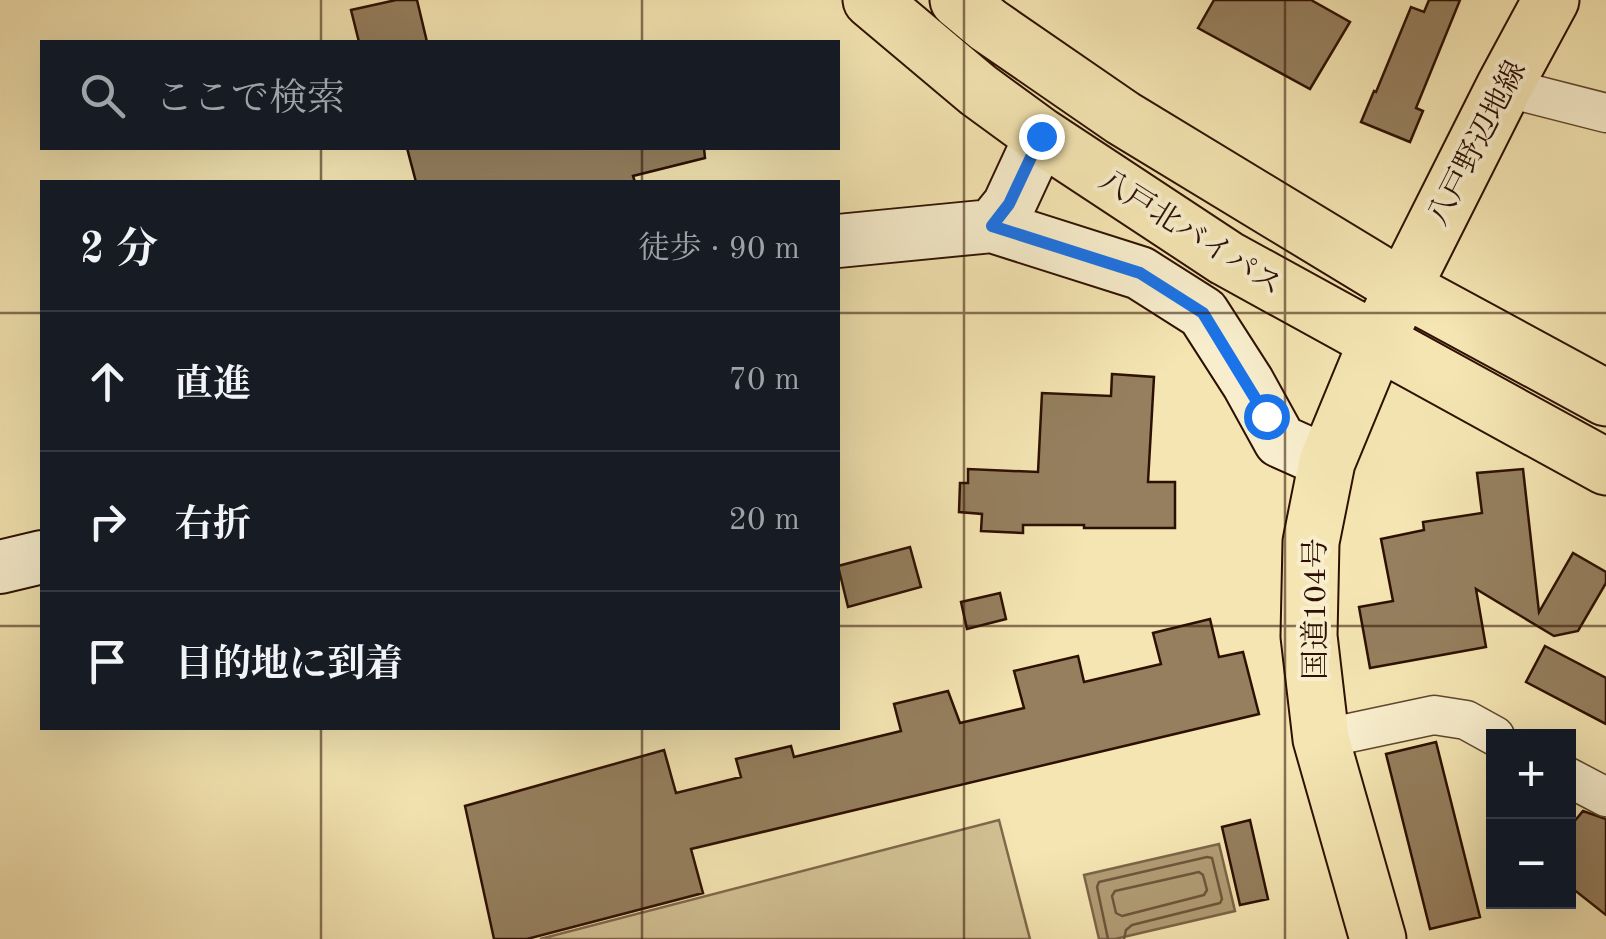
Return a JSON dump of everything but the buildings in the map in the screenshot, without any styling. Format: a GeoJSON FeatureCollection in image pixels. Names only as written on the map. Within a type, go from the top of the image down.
{"type":"FeatureCollection","features":[{"type":"Feature","properties":{"kind":"main road","name":"八戸北バイパス"},"geometry":{"type":"LineString","coordinates":[[871,0],[978,90],[1041,136],[1226,258],[1606,467]]}},
{"type":"Feature","properties":{"kind":"main road","name":"八戸北バイパス"},"geometry":{"type":"LineString","coordinates":[[958,0],[1123,118],[1403,288],[1606,398]]}},
{"type":"Feature","properties":{"kind":"main road","name":"八戸野辺地線"},"geometry":{"type":"LineString","coordinates":[[1403,288],[1551,0]]}},
{"type":"Feature","properties":{"kind":"main road","name":"国道104号"},"geometry":{"type":"LineString","coordinates":[[1378,939],[1321,738],[1309,636],[1311,542],[1327,462],[1403,288]]}},
{"type":"Feature","properties":{"kind":"street"},"geometry":{"type":"LineString","coordinates":[[1504,86],[1606,113]]}},
{"type":"Feature","properties":{"kind":"street"},"geometry":{"type":"LineString","coordinates":[[992,226],[1009,204],[1041,136]]}},
{"type":"Feature","properties":{"kind":"street"},"geometry":{"type":"LineString","coordinates":[[840,241],[992,226],[1140,273],[1203,313],[1280,441],[1327,462]]}},
{"type":"Feature","properties":{"kind":"street"},"geometry":{"type":"LineString","coordinates":[[0,567],[40,557]]}},
{"type":"Feature","properties":{"kind":"street"},"geometry":{"type":"LineString","coordinates":[[1321,738],[1434,715],[1466,720],[1486,731]]}},
{"type":"Feature","properties":{"kind":"street"},"geometry":{"type":"LineString","coordinates":[[1576,781],[1606,797]]}},
{"type":"Feature","properties":{"kind":"shaded area"},"geometry":{"type":"Polygon","coordinates":[[[999,820],[1030,939],[540,939],[999,820]]]}},
{"type":"Feature","properties":{"kind":"water"},"geometry":{"type":"Polygon","coordinates":[[[1219,844],[1235,911],[1115,939],[1099,939],[1084,875],[1219,844]]]}},
{"type":"Feature","properties":{"kind":"route"},"geometry":{"type":"LineString","coordinates":[[1041,136],[1009,204],[992,226],[1140,273],[1203,313],[1266,416]]}}]}
